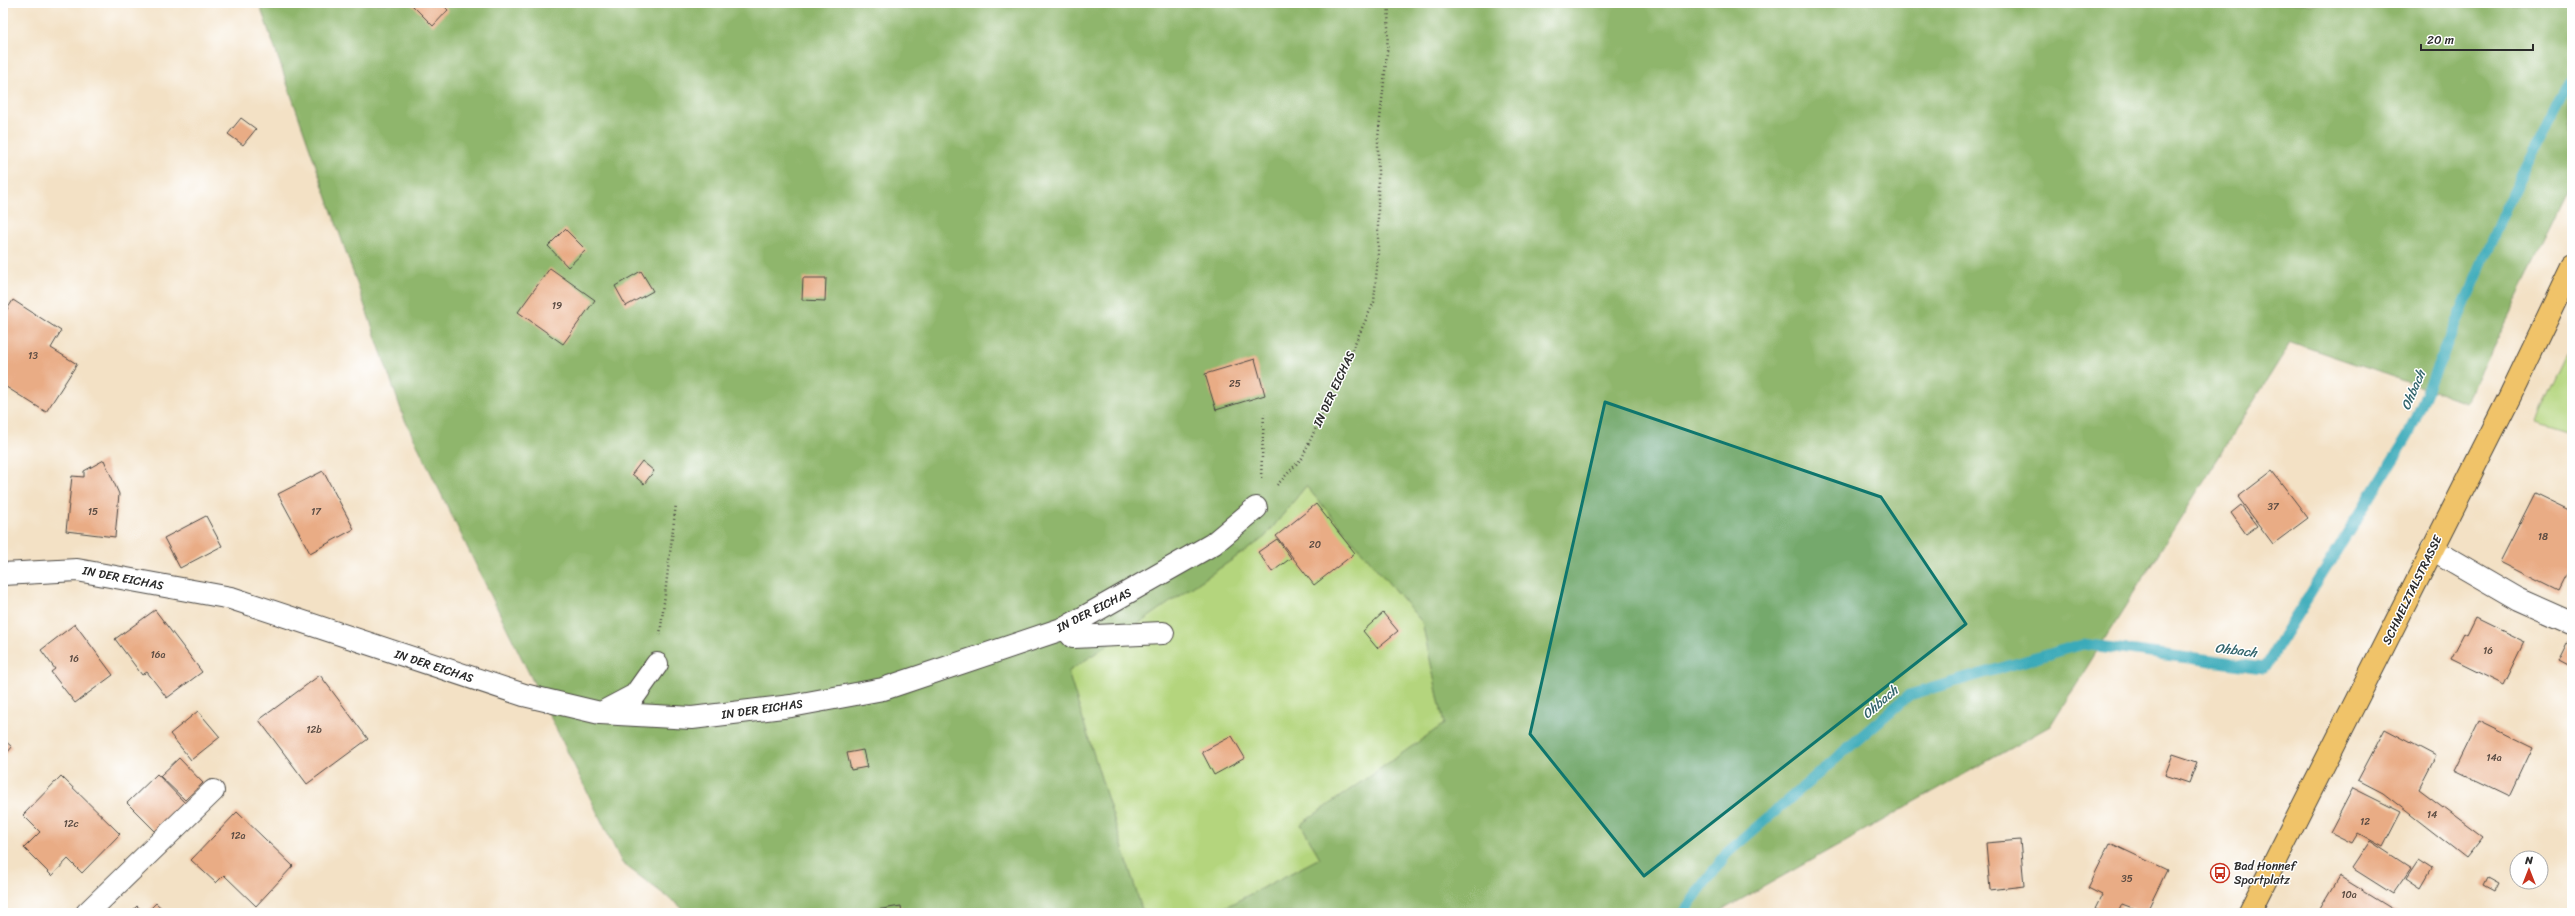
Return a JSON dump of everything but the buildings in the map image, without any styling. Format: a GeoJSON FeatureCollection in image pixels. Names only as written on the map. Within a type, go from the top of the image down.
{"type":"FeatureCollection","features":[{"type":"Feature","properties":{"kind":"main road","name":"SCHMELZTALSTRASSE"},"geometry":{"type":"LineString","coordinates":[[2249,913],[2510,396],[2572,267]]}},
{"type":"Feature","properties":{"kind":"street","name":"IN DER EICHAS"},"geometry":{"type":"LineString","coordinates":[[3,574],[77,570],[231,598],[524,695],[600,713],[692,718],[791,706],[883,689],[1065,628],[1213,544],[1256,508]]}},
{"type":"Feature","properties":{"kind":"street"},"geometry":{"type":"LineString","coordinates":[[2432,549],[2518,599],[2572,623]]}},
{"type":"Feature","properties":{"kind":"street"},"geometry":{"type":"LineString","coordinates":[[1065,628],[1073,637],[1162,633]]}},
{"type":"Feature","properties":{"kind":"street"},"geometry":{"type":"LineString","coordinates":[[600,713],[635,695],[657,664]]}},
{"type":"Feature","properties":{"kind":"street"},"geometry":{"type":"LineString","coordinates":[[87,913],[213,791]]}},
{"type":"Feature","properties":{"kind":"path","name":"IN DER EICHAS"},"geometry":{"type":"LineString","coordinates":[[1256,508],[1302,458],[1374,302],[1378,255],[1378,138],[1387,53],[1389,3]]}},
{"type":"Feature","properties":{"kind":"path"},"geometry":{"type":"LineString","coordinates":[[1256,508],[1263,469],[1264,414]]}},
{"type":"Feature","properties":{"kind":"path"},"geometry":{"type":"LineString","coordinates":[[657,664],[676,504]]}},
{"type":"Feature","properties":{"kind":"highlighted area"},"geometry":{"type":"Polygon","coordinates":[[[1605,402],[1881,497],[1966,624],[1644,876],[1530,734],[1605,402]]]}},
{"type":"Feature","properties":{"kind":"green space"},"geometry":{"type":"Polygon","coordinates":[[[259,3],[2572,3],[2572,188],[2466,402],[2291,342],[2050,726],[1717,913],[1214,913],[1320,858],[1301,824],[1444,724],[1422,622],[1306,486],[1264,538],[1068,672],[1143,913],[689,913],[622,863],[404,418],[259,3]]]}},
{"type":"Feature","properties":{"kind":"green space"},"geometry":{"type":"Polygon","coordinates":[[[2572,345],[2572,431],[2537,420],[2572,345]]]}},
{"type":"Feature","properties":{"kind":"green space"},"geometry":{"type":"Polygon","coordinates":[[[1306,486],[1422,622],[1444,724],[1301,824],[1320,858],[1214,913],[1143,913],[1068,672],[1264,538],[1306,486]]]}},
{"type":"Feature","properties":{"kind":"waterway","name":"Ohbach"},"geometry":{"type":"LineString","coordinates":[[1683,913],[1727,853],[1909,695],[2083,644],[2264,668],[2408,436],[2505,209],[2572,79]]}},
{"type":"Feature","properties":{"kind":"place","name":"Bad Honnef Sportplatz"},"geometry":{"type":"Point","coordinates":[2220,873]}}]}
